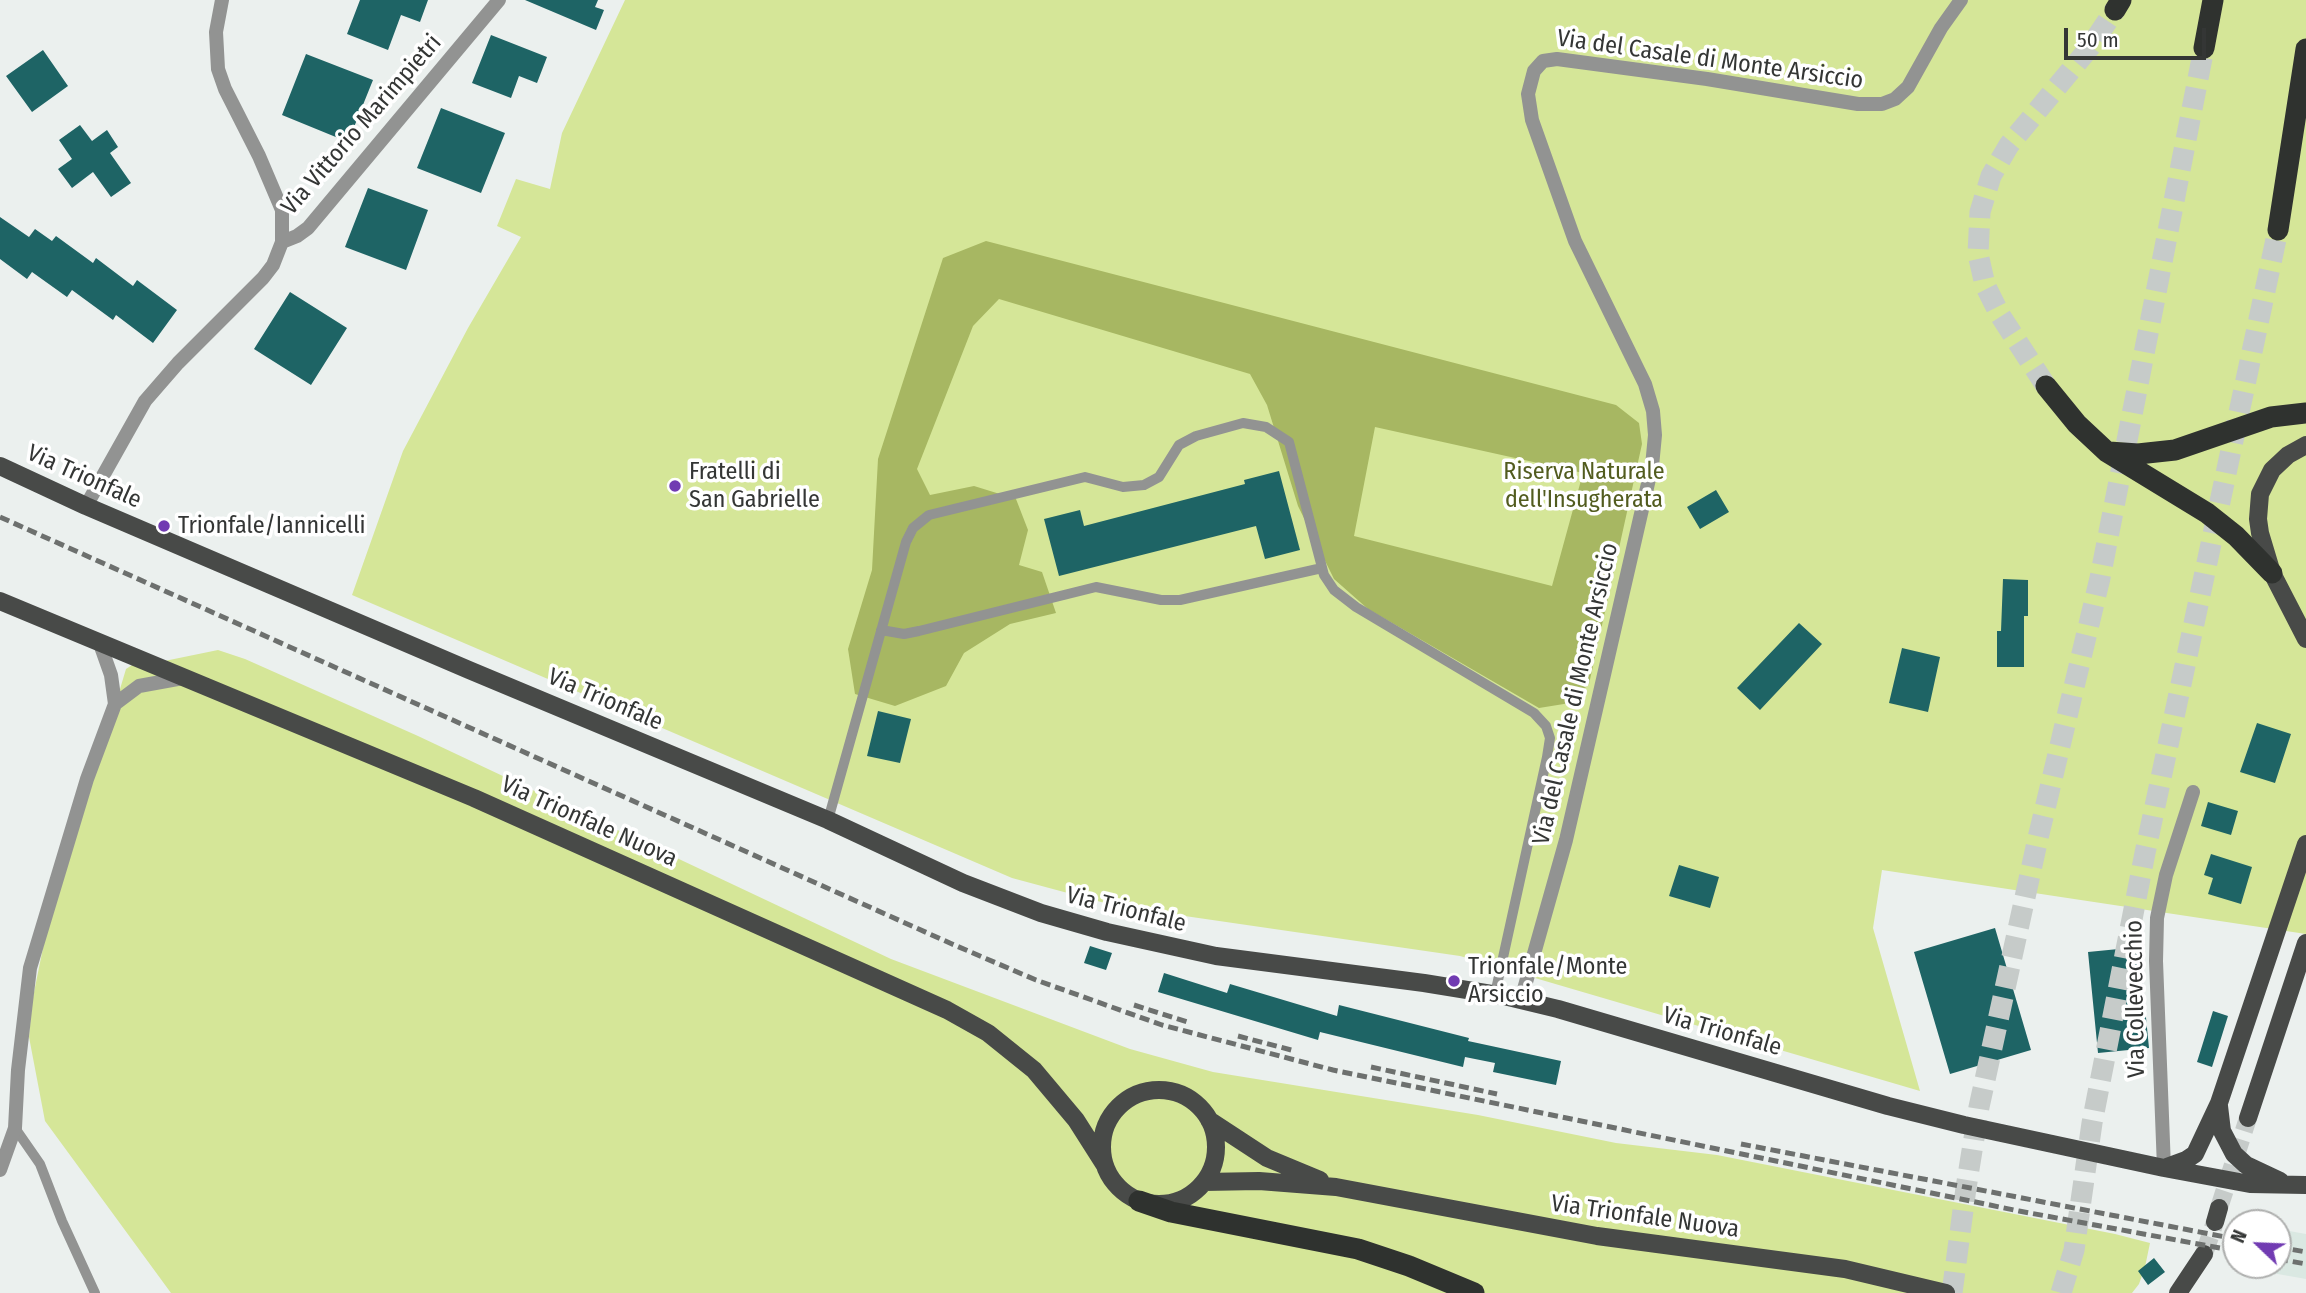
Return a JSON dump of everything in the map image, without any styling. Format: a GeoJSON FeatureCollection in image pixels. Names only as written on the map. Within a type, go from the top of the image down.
{"type":"FeatureCollection","features":[{"type":"Feature","properties":{"kind":"highway"},"geometry":{"type":"LineString","coordinates":[[2204,48],[2213,0]]}},
{"type":"Feature","properties":{"kind":"highway"},"geometry":{"type":"LineString","coordinates":[[2278,230],[2306,49]]}},
{"type":"Feature","properties":{"kind":"highway"},"geometry":{"type":"LineString","coordinates":[[2046,386],[2077,424],[2107,452],[2207,513],[2241,541],[2272,573]]}},
{"type":"Feature","properties":{"kind":"highway"},"geometry":{"type":"LineString","coordinates":[[2107,452],[2138,454],[2175,450],[2196,445],[2263,419],[2306,413]]}},
{"type":"Feature","properties":{"kind":"highway"},"geometry":{"type":"LineString","coordinates":[[1139,1201],[1171,1212],[1358,1249],[1474,1293]]}},
{"type":"Feature","properties":{"kind":"main road"},"geometry":{"type":"LineString","coordinates":[[2306,445],[2297,448],[2278,462],[2260,494],[2260,533],[2272,573],[2306,639]]}},
{"type":"Feature","properties":{"kind":"main road","name":"Via Trionfale"},"geometry":{"type":"LineString","coordinates":[[0,466],[86,506],[828,820],[985,892],[1041,913],[1107,932],[1216,956],[1495,994],[1888,1106],[1990,1131],[2250,1184],[2298,1186]]}},
{"type":"Feature","properties":{"kind":"main road","name":"Via Trionfale Nuova"},"geometry":{"type":"LineString","coordinates":[[0,601],[474,798],[962,1018],[1011,1049],[1034,1070],[1076,1120],[1104,1164]]}},
{"type":"Feature","properties":{"kind":"main road"},"geometry":{"type":"LineString","coordinates":[[2164,1168],[2195,1154],[2219,1104],[2306,844]]}},
{"type":"Feature","properties":{"kind":"main road"},"geometry":{"type":"LineString","coordinates":[[2248,1118],[2306,943]]}},
{"type":"Feature","properties":{"kind":"main road"},"geometry":{"type":"LineString","coordinates":[[1162,1090],[1178,1093],[1196,1104],[1209,1120],[1216,1150],[1210,1172],[1191,1194],[1175,1202],[1157,1204],[1139,1201],[1118,1186],[1104,1164],[1104,1131],[1117,1107],[1135,1095],[1162,1090]]}},
{"type":"Feature","properties":{"kind":"main road"},"geometry":{"type":"LineString","coordinates":[[2219,1104],[2222,1131],[2234,1154],[2246,1164],[2298,1186]]}},
{"type":"Feature","properties":{"kind":"main road","name":"Via Trionfale Nuova"},"geometry":{"type":"LineString","coordinates":[[1209,1120],[1267,1158],[1336,1187]]}},
{"type":"Feature","properties":{"kind":"main road","name":"Via Trionfale Nuova"},"geometry":{"type":"LineString","coordinates":[[1204,1182],[1259,1181],[1336,1187],[1597,1236],[1846,1269],[1946,1293]]}},
{"type":"Feature","properties":{"kind":"main road"},"geometry":{"type":"LineString","coordinates":[[2178,1293],[2204,1254],[2194,1293]]}},
{"type":"Feature","properties":{"kind":"street"},"geometry":{"type":"LineString","coordinates":[[86,506],[145,401],[172,368],[263,278],[275,261],[282,242],[282,210],[260,156],[225,89],[218,69],[216,32],[222,0]]}},
{"type":"Feature","properties":{"kind":"street","name":"Via Vittorio Marimpietri"},"geometry":{"type":"LineString","coordinates":[[282,242],[308,228],[499,0]]}},
{"type":"Feature","properties":{"kind":"street","name":"Via del Casale di Monte Arsiccio"},"geometry":{"type":"LineString","coordinates":[[1521,1000],[1566,840],[1652,466],[1654,435],[1653,411],[1646,384],[1575,241],[1532,120],[1528,94],[1534,71],[1542,61],[1557,59],[1875,105],[1895,99],[1908,87],[1941,28],[1961,0]]}},
{"type":"Feature","properties":{"kind":"street"},"geometry":{"type":"LineString","coordinates":[[0,1170],[15,1128],[18,1070],[30,968],[87,779],[115,704],[111,675],[100,644]]}},
{"type":"Feature","properties":{"kind":"street"},"geometry":{"type":"LineString","coordinates":[[115,704],[139,686],[183,678]]}},
{"type":"Feature","properties":{"kind":"street","name":"Via Collevecchio"},"geometry":{"type":"LineString","coordinates":[[2164,1168],[2156,974],[2157,918],[2166,875],[2193,792]]}},
{"type":"Feature","properties":{"kind":"lane"},"geometry":{"type":"LineString","coordinates":[[828,820],[906,542],[913,528],[929,515],[1086,477],[1123,487],[1143,485],[1159,477],[1179,445],[1196,436],[1244,423],[1266,426],[1289,442],[1324,575],[1334,590],[1356,607],[1524,707],[1546,726],[1550,738],[1547,757],[1495,994]]}},
{"type":"Feature","properties":{"kind":"lane"},"geometry":{"type":"LineString","coordinates":[[881,630],[904,634],[1097,587],[1161,600],[1180,600],[1322,568]]}},
{"type":"Feature","properties":{"kind":"lane"},"geometry":{"type":"LineString","coordinates":[[15,1128],[40,1164],[62,1221],[95,1293]]}},
{"type":"Feature","properties":{"kind":"shaded area"},"geometry":{"type":"Polygon","coordinates":[[[2292,1232],[2306,1234],[2306,1279],[2292,1277],[2292,1232]]]}},
{"type":"Feature","properties":{"kind":"green space","name":"Riserva Naturale dell'Insugherata"},"geometry":{"type":"Polygon","coordinates":[[[625,0],[2306,0],[2306,934],[1882,870],[1873,928],[1920,1091],[1460,956],[1116,906],[1012,878],[352,595],[403,451],[468,328],[521,237],[497,226],[516,179],[550,189],[562,133],[625,0]]]}},
{"type":"Feature","properties":{"kind":"green space"},"geometry":{"type":"Polygon","coordinates":[[[986,241],[1616,405],[1639,423],[1642,444],[1589,684],[1570,703],[1539,708],[1368,609],[1334,579],[1298,506],[1267,405],[1250,374],[999,299],[973,326],[917,469],[930,495],[974,486],[1016,499],[1028,530],[1019,565],[1042,572],[1056,613],[1010,624],[964,653],[946,686],[895,706],[855,694],[848,649],[872,570],[878,459],[943,258],[986,241]],[[1375,427],[1354,536],[1552,586],[1583,473],[1375,427]]]}},
{"type":"Feature","properties":{"kind":"green space"},"geometry":{"type":"Polygon","coordinates":[[[218,650],[245,659],[418,736],[891,959],[1130,1049],[1213,1072],[1478,1115],[1616,1143],[1717,1155],[2115,1234],[2150,1243],[2145,1267],[2139,1284],[2132,1293],[171,1293],[45,1121],[29,1037],[32,1002],[44,943],[126,669],[132,665],[145,665],[218,650]]]}},
{"type":"Feature","properties":{"kind":"building"},"geometry":{"type":"Polygon","coordinates":[[[360,0],[428,0],[420,22],[401,15],[388,50],[347,34],[360,0]]]}},
{"type":"Feature","properties":{"kind":"building"},"geometry":{"type":"Polygon","coordinates":[[[525,0],[598,0],[595,7],[604,10],[596,30],[525,0]]]}},
{"type":"Feature","properties":{"kind":"building"},"geometry":{"type":"Polygon","coordinates":[[[491,35],[547,57],[537,83],[519,76],[511,98],[472,83],[491,35]]]}},
{"type":"Feature","properties":{"kind":"building"},"geometry":{"type":"Polygon","coordinates":[[[43,50],[68,86],[32,112],[6,76],[43,50]]]}},
{"type":"Feature","properties":{"kind":"building"},"geometry":{"type":"Polygon","coordinates":[[[306,54],[373,80],[348,142],[282,115],[306,54]]]}},
{"type":"Feature","properties":{"kind":"building"},"geometry":{"type":"Polygon","coordinates":[[[441,108],[505,133],[481,193],[417,168],[441,108]]]}},
{"type":"Feature","properties":{"kind":"building"},"geometry":{"type":"Polygon","coordinates":[[[80,125],[92,141],[107,130],[118,147],[110,153],[131,183],[111,197],[93,172],[72,188],[58,169],[72,159],[59,140],[80,125]]]}},
{"type":"Feature","properties":{"kind":"building"},"geometry":{"type":"Polygon","coordinates":[[[368,188],[428,210],[406,270],[345,247],[368,188]]]}},
{"type":"Feature","properties":{"kind":"building"},"geometry":{"type":"Polygon","coordinates":[[[0,217],[29,237],[35,229],[52,241],[56,236],[93,263],[96,258],[133,286],[137,280],[177,310],[153,343],[116,315],[113,320],[72,290],[67,297],[32,272],[27,279],[0,259],[0,217]]]}},
{"type":"Feature","properties":{"kind":"building"},"geometry":{"type":"Polygon","coordinates":[[[290,292],[347,328],[311,385],[254,349],[290,292]]]}},
{"type":"Feature","properties":{"kind":"building"},"geometry":{"type":"Polygon","coordinates":[[[1279,471],[1300,550],[1265,559],[1256,526],[1059,576],[1044,519],[1080,510],[1084,526],[1245,484],[1244,480],[1279,471]]]}},
{"type":"Feature","properties":{"kind":"building"},"geometry":{"type":"Polygon","coordinates":[[[1716,490],[1729,512],[1700,529],[1687,507],[1716,490]]]}},
{"type":"Feature","properties":{"kind":"building"},"geometry":{"type":"Polygon","coordinates":[[[2003,579],[2028,580],[2028,616],[2024,616],[2024,667],[1997,667],[1997,631],[2001,631],[2003,579]]]}},
{"type":"Feature","properties":{"kind":"building"},"geometry":{"type":"Polygon","coordinates":[[[1799,623],[1822,644],[1760,710],[1737,688],[1799,623]]]}},
{"type":"Feature","properties":{"kind":"building"},"geometry":{"type":"Polygon","coordinates":[[[1902,648],[1940,657],[1928,712],[1889,703],[1902,648]]]}},
{"type":"Feature","properties":{"kind":"building"},"geometry":{"type":"Polygon","coordinates":[[[878,711],[911,719],[900,763],[867,756],[878,711]]]}},
{"type":"Feature","properties":{"kind":"building"},"geometry":{"type":"Polygon","coordinates":[[[2257,723],[2291,734],[2275,783],[2240,772],[2257,723]]]}},
{"type":"Feature","properties":{"kind":"building"},"geometry":{"type":"Polygon","coordinates":[[[2208,802],[2238,811],[2231,835],[2201,826],[2208,802]]]}},
{"type":"Feature","properties":{"kind":"building"},"geometry":{"type":"Polygon","coordinates":[[[2211,854],[2252,867],[2241,904],[2208,894],[2213,878],[2204,875],[2211,854]]]}},
{"type":"Feature","properties":{"kind":"building"},"geometry":{"type":"Polygon","coordinates":[[[1679,865],[1719,877],[1710,908],[1669,896],[1679,865]]]}},
{"type":"Feature","properties":{"kind":"building"},"geometry":{"type":"Polygon","coordinates":[[[1995,928],[2031,1050],[1950,1074],[1914,952],[1995,928]]]}},
{"type":"Feature","properties":{"kind":"building"},"geometry":{"type":"Polygon","coordinates":[[[1090,946],[1112,953],[1106,970],[1084,963],[1090,946]]]}},
{"type":"Feature","properties":{"kind":"building"},"geometry":{"type":"Polygon","coordinates":[[[2139,947],[2149,1048],[2098,1053],[2088,952],[2139,947]]]}},
{"type":"Feature","properties":{"kind":"building"},"geometry":{"type":"Polygon","coordinates":[[[1164,973],[1227,993],[1230,984],[1337,1016],[1339,1005],[1469,1038],[1468,1041],[1561,1061],[1556,1085],[1493,1072],[1495,1063],[1465,1057],[1463,1067],[1320,1032],[1318,1040],[1158,992],[1164,973]]]}},
{"type":"Feature","properties":{"kind":"building"},"geometry":{"type":"Polygon","coordinates":[[[2213,1011],[2228,1016],[2212,1067],[2197,1062],[2213,1011]]]}},
{"type":"Feature","properties":{"kind":"building"},"geometry":{"type":"Polygon","coordinates":[[[2154,1258],[2165,1272],[2148,1285],[2138,1271],[2154,1258]]]}},
{"type":"Feature","properties":{"kind":"tunnel"},"geometry":{"type":"LineString","coordinates":[[2046,386],[2000,315],[1985,285],[1978,254],[1980,212],[1991,176],[2009,145],[2090,47],[2115,10]]}},
{"type":"Feature","properties":{"kind":"tunnel"},"geometry":{"type":"LineString","coordinates":[[1952,1293],[1979,1107],[2038,838],[2100,578],[2204,48]]}},
{"type":"Feature","properties":{"kind":"tunnel"},"geometry":{"type":"LineString","coordinates":[[2061,1293],[2074,1250],[2092,1123],[2145,853],[2278,230]]}},
{"type":"Feature","properties":{"kind":"tunnel"},"geometry":{"type":"LineString","coordinates":[[2219,1208],[2248,1118]]}},
{"type":"Feature","properties":{"kind":"tunnel"},"geometry":{"type":"LineString","coordinates":[[2204,1254],[2215,1222]]}},
{"type":"Feature","properties":{"kind":"railway"},"geometry":{"type":"LineString","coordinates":[[0,517],[952,944],[1036,980],[1162,1025],[1333,1070],[2019,1211],[2222,1248]]}},
{"type":"Feature","properties":{"kind":"railway"},"geometry":{"type":"LineString","coordinates":[[1134,1005],[1191,1023]]}},
{"type":"Feature","properties":{"kind":"railway"},"geometry":{"type":"LineString","coordinates":[[1238,1036],[1295,1051]]}},
{"type":"Feature","properties":{"kind":"railway"},"geometry":{"type":"LineString","coordinates":[[1371,1067],[1497,1094]]}},
{"type":"Feature","properties":{"kind":"railway"},"geometry":{"type":"LineString","coordinates":[[1741,1144],[2222,1236]]}},
{"type":"Feature","properties":{"kind":"railway"},"geometry":{"type":"LineString","coordinates":[[2292,1250],[2306,1252]]}},
{"type":"Feature","properties":{"kind":"railway"},"geometry":{"type":"LineString","coordinates":[[2292,1262],[2306,1264]]}},
{"type":"Feature","properties":{"kind":"place","name":"Fratelli di San Gabrielle"},"geometry":{"type":"Point","coordinates":[675,486]}},
{"type":"Feature","properties":{"kind":"place","name":"Trionfale/Iannicelli"},"geometry":{"type":"Point","coordinates":[164,526]}},
{"type":"Feature","properties":{"kind":"place","name":"Trionfale/Monte Arsiccio"},"geometry":{"type":"Point","coordinates":[1454,981]}}]}
